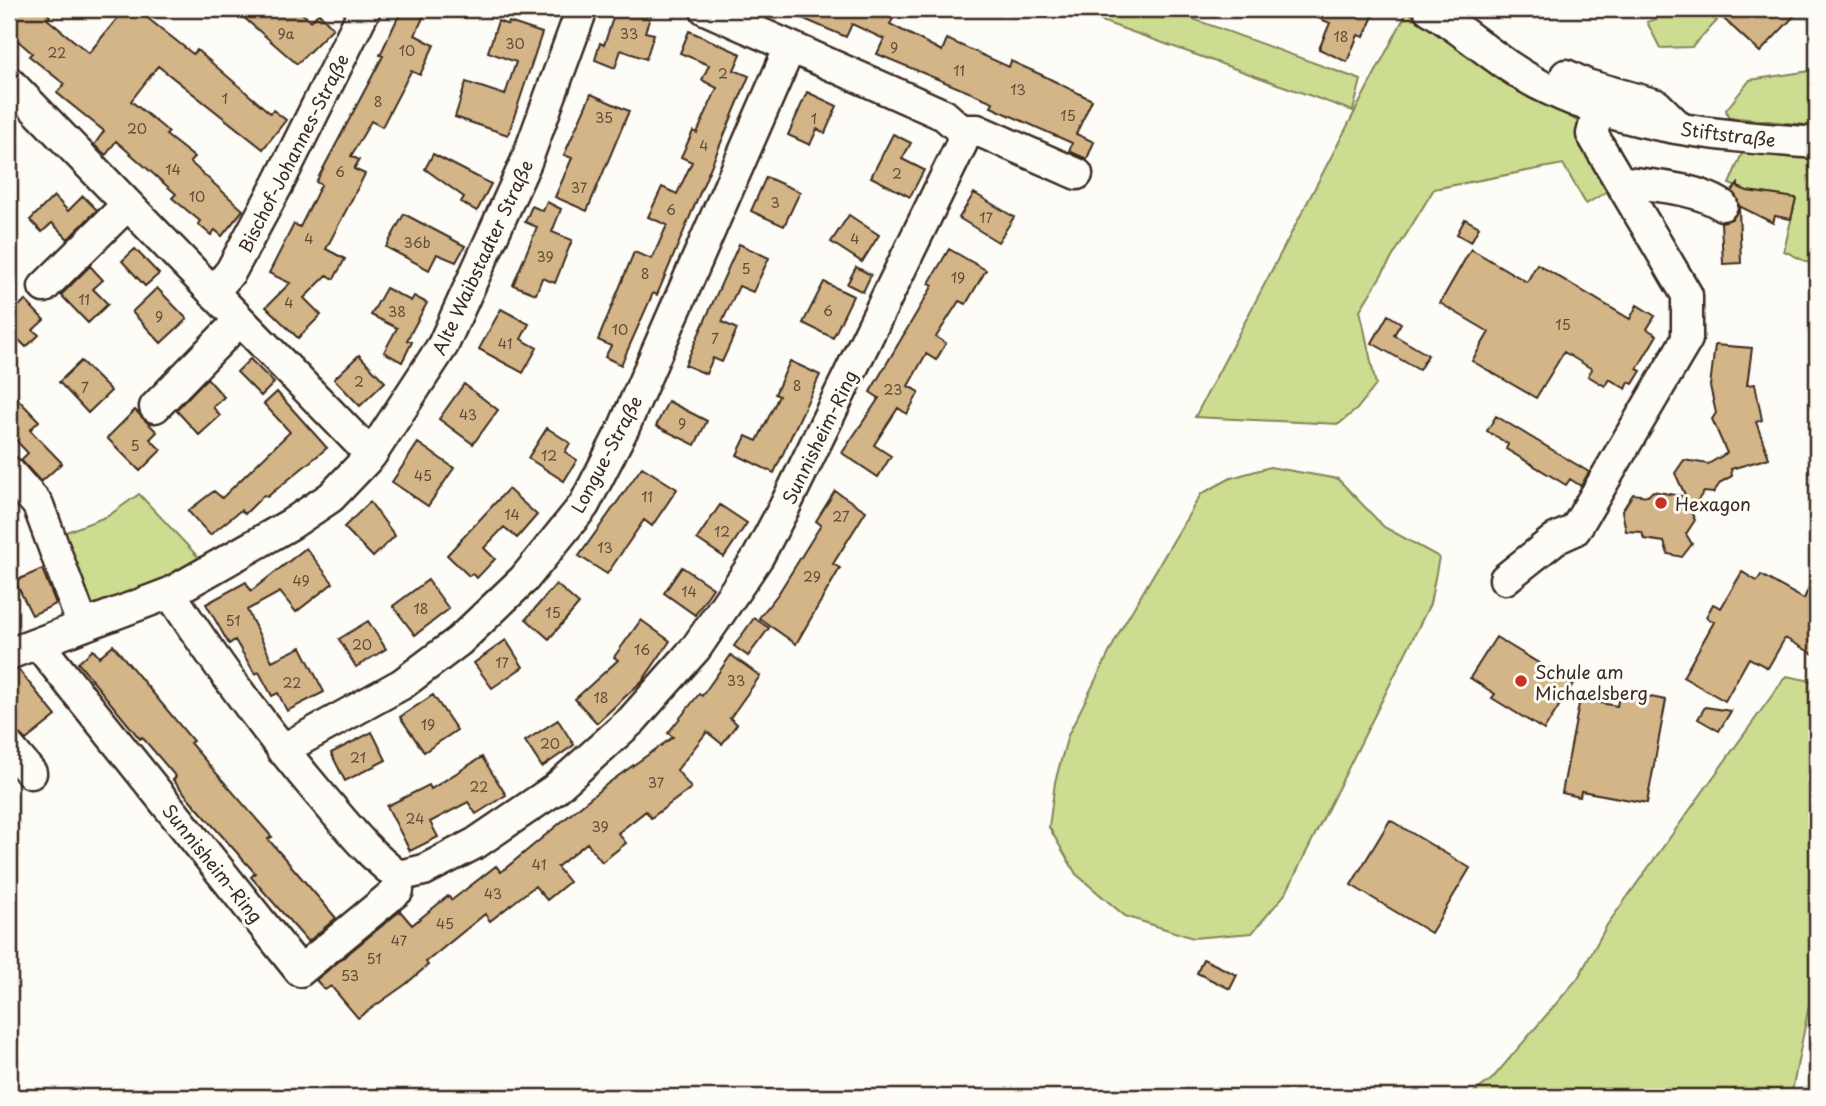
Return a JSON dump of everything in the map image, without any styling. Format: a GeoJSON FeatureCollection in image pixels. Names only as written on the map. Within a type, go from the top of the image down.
{"type":"FeatureCollection","features":[{"type":"Feature","properties":{"kind":"street","name":"Bischof-Johannes-Straße"},"geometry":{"type":"LineString","coordinates":[[213,293],[231,271],[278,184],[365,9]]}},
{"type":"Feature","properties":{"kind":"street","name":"Alte Waibstadter Straße"},"geometry":{"type":"LineString","coordinates":[[9,654],[39,645],[170,593],[291,524],[331,496],[370,455],[443,345],[526,162],[582,9]]}},
{"type":"Feature","properties":{"kind":"street"},"geometry":{"type":"LineString","coordinates":[[705,9],[944,115],[961,130],[977,130],[1077,174]]}},
{"type":"Feature","properties":{"kind":"street","name":"Stiftstraße"},"geometry":{"type":"LineString","coordinates":[[1429,9],[1546,89],[1598,111],[1640,123],[1817,143]]}},
{"type":"Feature","properties":{"kind":"street","name":"Longue-Straße"},"geometry":{"type":"LineString","coordinates":[[282,750],[402,684],[459,641],[524,579],[584,505],[624,427],[790,47]]}},
{"type":"Feature","properties":{"kind":"street"},"geometry":{"type":"LineString","coordinates":[[1493,54],[1525,56],[1587,85],[1657,105],[1680,128]]}},
{"type":"Feature","properties":{"kind":"street"},"geometry":{"type":"LineString","coordinates":[[11,88],[370,455]]}},
{"type":"Feature","properties":{"kind":"street"},"geometry":{"type":"LineString","coordinates":[[1504,579],[1555,539],[1575,530],[1687,339],[1687,295],[1592,134],[1598,111]]}},
{"type":"Feature","properties":{"kind":"street","name":"Sunnisheim-Ring"},"geometry":{"type":"LineString","coordinates":[[39,645],[300,971],[398,890],[398,876],[424,870],[476,843],[554,790],[632,720],[696,648],[758,557],[785,506],[956,157],[962,143],[961,130]]}},
{"type":"Feature","properties":{"kind":"street"},"geometry":{"type":"LineString","coordinates":[[1620,181],[1683,190],[1711,198],[1722,205]]}},
{"type":"Feature","properties":{"kind":"street"},"geometry":{"type":"LineString","coordinates":[[44,287],[127,205]]}},
{"type":"Feature","properties":{"kind":"street"},"geometry":{"type":"LineString","coordinates":[[155,407],[239,321]]}},
{"type":"Feature","properties":{"kind":"street"},"geometry":{"type":"LineString","coordinates":[[9,472],[38,505],[83,626]]}},
{"type":"Feature","properties":{"kind":"street"},"geometry":{"type":"LineString","coordinates":[[170,593],[226,678],[282,750],[372,857],[398,876]]}},
{"type":"Feature","properties":{"kind":"street"},"geometry":{"type":"LineString","coordinates":[[9,747],[32,774]]}},
{"type":"Feature","properties":{"kind":"green space"},"geometry":{"type":"Polygon","coordinates":[[[1068,9],[1166,9],[1361,80],[1353,111],[1068,9]]]}},
{"type":"Feature","properties":{"kind":"green space"},"geometry":{"type":"Polygon","coordinates":[[[1684,9],[1699,9],[1717,21],[1692,47],[1660,48],[1647,22],[1684,9]]]}},
{"type":"Feature","properties":{"kind":"green space"},"geometry":{"type":"Polygon","coordinates":[[[1407,12],[1524,91],[1577,121],[1587,151],[1611,189],[1586,204],[1563,164],[1434,189],[1360,310],[1376,385],[1357,409],[1339,424],[1195,417],[1407,12]]]}},
{"type":"Feature","properties":{"kind":"green space"},"geometry":{"type":"Polygon","coordinates":[[[1817,70],[1817,126],[1728,117],[1726,110],[1750,80],[1817,70]]]}},
{"type":"Feature","properties":{"kind":"green space"},"geometry":{"type":"Polygon","coordinates":[[[1743,151],[1817,156],[1817,267],[1784,251],[1796,198],[1747,191],[1729,184],[1743,151]]]}},
{"type":"Feature","properties":{"kind":"green space"},"geometry":{"type":"Polygon","coordinates":[[[1270,467],[1338,479],[1384,527],[1439,557],[1430,604],[1286,893],[1252,933],[1193,938],[1125,916],[1076,874],[1049,827],[1055,782],[1068,735],[1120,631],[1201,494],[1231,478],[1270,467]]]}},
{"type":"Feature","properties":{"kind":"green space"},"geometry":{"type":"Polygon","coordinates":[[[139,494],[200,559],[141,589],[88,606],[58,535],[108,516],[139,494]]]}},
{"type":"Feature","properties":{"kind":"green space"},"geometry":{"type":"Polygon","coordinates":[[[1786,676],[1817,682],[1817,965],[1791,1097],[1468,1097],[1492,1079],[1578,978],[1607,925],[1786,676]]]}},
{"type":"Feature","properties":{"kind":"building"},"geometry":{"type":"Polygon","coordinates":[[[9,9],[41,9],[50,16],[47,19],[89,53],[125,9],[136,9],[193,54],[197,50],[270,113],[273,110],[286,120],[263,149],[158,66],[131,101],[169,132],[166,135],[194,157],[190,162],[243,210],[222,236],[215,230],[211,235],[198,224],[200,221],[172,198],[176,194],[116,141],[106,155],[94,145],[104,131],[57,93],[64,84],[29,56],[32,53],[9,33],[9,9]]]}},
{"type":"Feature","properties":{"kind":"building"},"geometry":{"type":"Polygon","coordinates":[[[234,9],[297,9],[311,21],[319,13],[333,28],[297,64],[234,9]]]}},
{"type":"Feature","properties":{"kind":"building"},"geometry":{"type":"Polygon","coordinates":[[[402,9],[427,9],[415,35],[434,45],[420,75],[411,71],[382,127],[371,121],[351,156],[359,160],[354,169],[365,174],[326,249],[345,259],[334,279],[327,275],[304,298],[321,315],[298,338],[266,307],[290,283],[269,273],[294,224],[300,227],[321,185],[316,182],[383,56],[380,55],[402,9]]]}},
{"type":"Feature","properties":{"kind":"building"},"geometry":{"type":"Polygon","coordinates":[[[616,9],[652,12],[645,32],[654,34],[646,59],[621,50],[615,68],[595,60],[600,43],[604,45],[616,9]]]}},
{"type":"Feature","properties":{"kind":"building"},"geometry":{"type":"Polygon","coordinates":[[[781,9],[870,9],[893,19],[890,24],[942,51],[947,39],[1009,67],[1011,61],[1044,76],[1092,100],[1076,134],[1094,142],[1087,159],[1069,151],[1072,143],[991,107],[993,102],[877,54],[884,39],[852,24],[846,37],[781,9]]]}},
{"type":"Feature","properties":{"kind":"building"},"geometry":{"type":"Polygon","coordinates":[[[1297,9],[1376,9],[1364,37],[1358,35],[1347,62],[1319,49],[1330,23],[1297,9]]]}},
{"type":"Feature","properties":{"kind":"building"},"geometry":{"type":"Polygon","coordinates":[[[1713,9],[1801,9],[1760,52],[1713,9]]]}},
{"type":"Feature","properties":{"kind":"building"},"geometry":{"type":"Polygon","coordinates":[[[498,21],[542,33],[508,135],[455,117],[466,82],[505,95],[516,62],[488,52],[498,21]]]}},
{"type":"Feature","properties":{"kind":"building"},"geometry":{"type":"Polygon","coordinates":[[[689,31],[741,54],[734,70],[749,76],[657,295],[653,293],[621,365],[605,357],[611,346],[598,340],[634,252],[652,259],[667,225],[648,217],[662,187],[677,194],[692,162],[681,157],[693,131],[697,133],[717,88],[702,80],[709,65],[680,53],[689,31]]]}},
{"type":"Feature","properties":{"kind":"building"},"geometry":{"type":"Polygon","coordinates":[[[807,92],[837,106],[825,133],[817,129],[810,145],[788,135],[807,92]]]}},
{"type":"Feature","properties":{"kind":"building"},"geometry":{"type":"Polygon","coordinates":[[[591,94],[629,111],[587,211],[555,197],[572,158],[564,155],[591,94]]]}},
{"type":"Feature","properties":{"kind":"building"},"geometry":{"type":"Polygon","coordinates":[[[893,134],[911,143],[902,159],[924,170],[910,197],[871,177],[893,134]]]}},
{"type":"Feature","properties":{"kind":"building"},"geometry":{"type":"Polygon","coordinates":[[[433,154],[491,184],[477,211],[461,202],[464,197],[425,169],[433,154]]]}},
{"type":"Feature","properties":{"kind":"building"},"geometry":{"type":"Polygon","coordinates":[[[766,177],[800,192],[784,226],[751,211],[766,177]]]}},
{"type":"Feature","properties":{"kind":"building"},"geometry":{"type":"Polygon","coordinates":[[[1738,184],[1738,187],[1747,191],[1796,198],[1791,219],[1775,216],[1773,223],[1739,206],[1732,191],[1738,184]]]}},
{"type":"Feature","properties":{"kind":"building"},"geometry":{"type":"Polygon","coordinates":[[[974,193],[1014,217],[998,242],[959,218],[974,193]]]}},
{"type":"Feature","properties":{"kind":"building"},"geometry":{"type":"Polygon","coordinates":[[[54,196],[68,211],[83,196],[97,210],[68,239],[52,223],[42,232],[30,220],[54,196]]]}},
{"type":"Feature","properties":{"kind":"building"},"geometry":{"type":"Polygon","coordinates":[[[547,202],[561,209],[552,232],[572,240],[555,283],[542,278],[536,294],[513,285],[537,227],[525,222],[532,206],[543,211],[547,202]]]}},
{"type":"Feature","properties":{"kind":"building"},"geometry":{"type":"Polygon","coordinates":[[[1739,208],[1741,263],[1723,264],[1721,222],[1732,219],[1739,208]]]}},
{"type":"Feature","properties":{"kind":"building"},"geometry":{"type":"Polygon","coordinates":[[[404,214],[465,246],[456,262],[437,254],[429,270],[386,247],[404,214]]]}},
{"type":"Feature","properties":{"kind":"building"},"geometry":{"type":"Polygon","coordinates":[[[849,215],[879,235],[862,262],[831,242],[849,215]]]}},
{"type":"Feature","properties":{"kind":"building"},"geometry":{"type":"Polygon","coordinates":[[[1465,219],[1479,227],[1471,242],[1457,234],[1465,219]]]}},
{"type":"Feature","properties":{"kind":"building"},"geometry":{"type":"Polygon","coordinates":[[[739,244],[769,258],[753,292],[739,286],[722,322],[737,329],[722,362],[713,358],[706,374],[685,365],[739,244]]]}},
{"type":"Feature","properties":{"kind":"building"},"geometry":{"type":"Polygon","coordinates":[[[135,249],[159,274],[145,286],[122,261],[135,249]]]}},
{"type":"Feature","properties":{"kind":"building"},"geometry":{"type":"Polygon","coordinates":[[[949,249],[986,270],[966,304],[959,301],[936,337],[946,343],[936,360],[926,354],[908,386],[919,392],[907,414],[898,408],[874,445],[891,456],[878,477],[842,453],[879,398],[870,392],[933,285],[929,283],[949,249]]]}},
{"type":"Feature","properties":{"kind":"building"},"geometry":{"type":"Polygon","coordinates":[[[1471,249],[1527,282],[1537,264],[1630,319],[1637,305],[1655,316],[1647,329],[1657,335],[1637,369],[1641,371],[1633,384],[1629,382],[1626,389],[1609,379],[1605,386],[1588,376],[1592,369],[1564,352],[1536,398],[1472,361],[1489,332],[1440,303],[1471,249]]]}},
{"type":"Feature","properties":{"kind":"building"},"geometry":{"type":"Polygon","coordinates":[[[90,266],[103,280],[93,289],[108,304],[88,323],[61,295],[90,266]]]}},
{"type":"Feature","properties":{"kind":"building"},"geometry":{"type":"Polygon","coordinates":[[[856,267],[871,275],[863,292],[847,284],[856,267]]]}},
{"type":"Feature","properties":{"kind":"building"},"geometry":{"type":"Polygon","coordinates":[[[824,282],[853,296],[833,338],[803,323],[824,282]]]}},
{"type":"Feature","properties":{"kind":"building"},"geometry":{"type":"Polygon","coordinates":[[[157,288],[187,319],[161,343],[132,312],[157,288]]]}},
{"type":"Feature","properties":{"kind":"building"},"geometry":{"type":"Polygon","coordinates":[[[386,288],[411,301],[414,296],[427,303],[407,340],[412,342],[402,362],[384,352],[397,328],[371,315],[386,288]]]}},
{"type":"Feature","properties":{"kind":"building"},"geometry":{"type":"Polygon","coordinates":[[[25,300],[44,320],[33,330],[39,335],[26,347],[9,330],[9,316],[25,300]]]}},
{"type":"Feature","properties":{"kind":"building"},"geometry":{"type":"Polygon","coordinates":[[[501,309],[529,324],[521,339],[537,348],[523,373],[479,349],[501,309]]]}},
{"type":"Feature","properties":{"kind":"building"},"geometry":{"type":"Polygon","coordinates":[[[1388,315],[1401,323],[1394,335],[1428,355],[1419,370],[1372,343],[1388,315]]]}},
{"type":"Feature","properties":{"kind":"building"},"geometry":{"type":"Polygon","coordinates":[[[1715,345],[1752,348],[1747,385],[1755,384],[1762,420],[1756,422],[1769,458],[1731,469],[1732,476],[1721,482],[1713,493],[1704,492],[1690,510],[1695,520],[1686,534],[1692,544],[1682,557],[1668,554],[1664,542],[1644,539],[1642,532],[1626,531],[1622,511],[1633,494],[1648,496],[1653,491],[1686,497],[1675,473],[1684,460],[1708,464],[1727,453],[1712,419],[1716,413],[1710,386],[1715,345]]]}},
{"type":"Feature","properties":{"kind":"building"},"geometry":{"type":"Polygon","coordinates":[[[359,355],[385,382],[360,406],[334,379],[359,355]]]}},
{"type":"Feature","properties":{"kind":"building"},"geometry":{"type":"Polygon","coordinates":[[[250,359],[274,383],[261,396],[237,372],[250,359]]]}},
{"type":"Feature","properties":{"kind":"building"},"geometry":{"type":"Polygon","coordinates":[[[81,361],[111,391],[88,413],[59,382],[81,361]]]}},
{"type":"Feature","properties":{"kind":"building"},"geometry":{"type":"Polygon","coordinates":[[[790,361],[820,375],[774,473],[737,455],[746,436],[757,441],[779,396],[775,394],[790,361]]]}},
{"type":"Feature","properties":{"kind":"building"},"geometry":{"type":"Polygon","coordinates":[[[207,378],[224,397],[213,407],[220,416],[199,435],[176,410],[207,378]]]}},
{"type":"Feature","properties":{"kind":"building"},"geometry":{"type":"Polygon","coordinates":[[[464,384],[498,410],[473,444],[439,419],[464,384]]]}},
{"type":"Feature","properties":{"kind":"building"},"geometry":{"type":"Polygon","coordinates":[[[9,390],[39,421],[30,430],[62,463],[41,482],[21,460],[28,453],[9,433],[9,390]]]}},
{"type":"Feature","properties":{"kind":"building"},"geometry":{"type":"Polygon","coordinates":[[[277,392],[327,448],[267,497],[264,495],[245,514],[241,510],[210,535],[188,511],[214,491],[222,498],[290,432],[264,404],[277,392]]]}},
{"type":"Feature","properties":{"kind":"building"},"geometry":{"type":"Polygon","coordinates":[[[668,401],[707,421],[695,445],[656,426],[668,401]]]}},
{"type":"Feature","properties":{"kind":"building"},"geometry":{"type":"Polygon","coordinates":[[[135,410],[157,432],[150,439],[161,450],[140,471],[107,438],[135,410]]]}},
{"type":"Feature","properties":{"kind":"building"},"geometry":{"type":"Polygon","coordinates":[[[1496,416],[1589,472],[1581,486],[1570,479],[1566,485],[1506,449],[1508,444],[1487,431],[1496,416]]]}},
{"type":"Feature","properties":{"kind":"building"},"geometry":{"type":"Polygon","coordinates":[[[547,428],[570,443],[565,452],[577,460],[564,481],[528,458],[547,428]]]}},
{"type":"Feature","properties":{"kind":"building"},"geometry":{"type":"Polygon","coordinates":[[[418,443],[454,468],[428,506],[392,482],[418,443]]]}},
{"type":"Feature","properties":{"kind":"building"},"geometry":{"type":"Polygon","coordinates":[[[642,467],[677,489],[652,526],[644,520],[607,574],[579,556],[642,467]]]}},
{"type":"Feature","properties":{"kind":"building"},"geometry":{"type":"Polygon","coordinates":[[[508,489],[537,515],[517,538],[504,527],[484,548],[495,559],[477,578],[472,574],[469,576],[447,555],[508,489]]]}},
{"type":"Feature","properties":{"kind":"building"},"geometry":{"type":"Polygon","coordinates":[[[835,491],[866,511],[833,564],[840,568],[796,644],[759,618],[778,594],[821,525],[816,521],[835,491]]]}},
{"type":"Feature","properties":{"kind":"building"},"geometry":{"type":"Polygon","coordinates":[[[370,502],[395,536],[373,557],[344,527],[370,502]]]}},
{"type":"Feature","properties":{"kind":"building"},"geometry":{"type":"Polygon","coordinates":[[[720,505],[747,523],[724,557],[697,539],[720,505]]]}},
{"type":"Feature","properties":{"kind":"building"},"geometry":{"type":"Polygon","coordinates":[[[306,548],[333,583],[296,612],[280,592],[247,610],[272,661],[301,647],[324,692],[287,711],[278,693],[272,696],[259,672],[255,674],[235,640],[229,644],[206,604],[246,582],[251,591],[306,548]]]}},
{"type":"Feature","properties":{"kind":"building"},"geometry":{"type":"Polygon","coordinates":[[[682,567],[713,588],[695,615],[664,593],[682,567]]]}},
{"type":"Feature","properties":{"kind":"building"},"geometry":{"type":"Polygon","coordinates":[[[1817,568],[1817,656],[1785,638],[1768,668],[1749,658],[1725,701],[1683,677],[1714,622],[1706,617],[1713,604],[1721,608],[1742,572],[1757,581],[1761,575],[1804,599],[1817,568]]]}},
{"type":"Feature","properties":{"kind":"building"},"geometry":{"type":"Polygon","coordinates":[[[42,569],[56,604],[32,615],[15,581],[42,569]]]}},
{"type":"Feature","properties":{"kind":"building"},"geometry":{"type":"Polygon","coordinates":[[[428,580],[449,609],[415,635],[393,606],[428,580]]]}},
{"type":"Feature","properties":{"kind":"building"},"geometry":{"type":"Polygon","coordinates":[[[556,584],[579,604],[549,639],[526,619],[556,584]]]}},
{"type":"Feature","properties":{"kind":"building"},"geometry":{"type":"Polygon","coordinates":[[[754,618],[769,628],[748,656],[734,646],[754,618]]]}},
{"type":"Feature","properties":{"kind":"building"},"geometry":{"type":"Polygon","coordinates":[[[641,620],[670,641],[643,680],[597,723],[575,699],[618,660],[614,657],[641,620]]]}},
{"type":"Feature","properties":{"kind":"building"},"geometry":{"type":"Polygon","coordinates":[[[368,621],[386,649],[356,667],[339,639],[368,621]]]}},
{"type":"Feature","properties":{"kind":"building","name":"Schule am Michaelsberg"},"geometry":{"type":"Polygon","coordinates":[[[1496,637],[1573,684],[1544,730],[1492,698],[1495,694],[1470,678],[1496,637]]]}},
{"type":"Feature","properties":{"kind":"building"},"geometry":{"type":"Polygon","coordinates":[[[506,640],[523,667],[492,688],[474,663],[506,640]]]}},
{"type":"Feature","properties":{"kind":"building"},"geometry":{"type":"Polygon","coordinates":[[[113,645],[193,741],[190,743],[272,837],[268,839],[336,918],[308,942],[251,877],[255,873],[173,780],[176,777],[142,737],[140,739],[78,663],[93,650],[99,657],[113,645]]]}},
{"type":"Feature","properties":{"kind":"building"},"geometry":{"type":"Polygon","coordinates":[[[731,655],[760,676],[730,718],[737,724],[722,744],[707,732],[677,770],[691,788],[651,818],[646,811],[618,833],[626,843],[602,862],[587,843],[557,867],[569,882],[547,900],[535,886],[490,921],[485,914],[426,962],[428,965],[406,984],[358,1018],[331,986],[325,990],[316,980],[400,911],[412,925],[448,896],[452,900],[496,866],[501,872],[607,784],[673,737],[668,733],[699,694],[702,696],[731,655]]]}},
{"type":"Feature","properties":{"kind":"building"},"geometry":{"type":"Polygon","coordinates":[[[18,669],[56,716],[26,740],[9,725],[9,675],[18,669]]]}},
{"type":"Feature","properties":{"kind":"building"},"geometry":{"type":"Polygon","coordinates":[[[1620,691],[1666,700],[1647,803],[1581,791],[1580,797],[1562,793],[1580,699],[1617,706],[1620,691]]]}},
{"type":"Feature","properties":{"kind":"building"},"geometry":{"type":"Polygon","coordinates":[[[433,695],[457,730],[424,752],[400,717],[433,695]]]}},
{"type":"Feature","properties":{"kind":"building"},"geometry":{"type":"Polygon","coordinates":[[[1705,707],[1731,711],[1719,731],[1698,719],[1705,707]]]}},
{"type":"Feature","properties":{"kind":"building"},"geometry":{"type":"Polygon","coordinates":[[[558,720],[574,745],[542,767],[525,741],[558,720]]]}},
{"type":"Feature","properties":{"kind":"building"},"geometry":{"type":"Polygon","coordinates":[[[372,732],[386,760],[345,781],[331,753],[372,732]]]}},
{"type":"Feature","properties":{"kind":"building"},"geometry":{"type":"Polygon","coordinates":[[[482,757],[506,795],[476,814],[468,802],[430,822],[438,837],[410,851],[387,806],[429,785],[431,789],[482,757]]]}},
{"type":"Feature","properties":{"kind":"building"},"geometry":{"type":"Polygon","coordinates":[[[1390,820],[1470,868],[1431,933],[1351,885],[1390,820]]]}},
{"type":"Feature","properties":{"kind":"building"},"geometry":{"type":"Polygon","coordinates":[[[1203,959],[1237,975],[1230,989],[1197,973],[1203,959]]]}},
{"type":"Feature","properties":{"kind":"place","name":"Hexagon"},"geometry":{"type":"Point","coordinates":[1661,503]}},
{"type":"Feature","properties":{"kind":"place","name":"Schule am Michaelsberg"},"geometry":{"type":"Point","coordinates":[1521,681]}}]}
